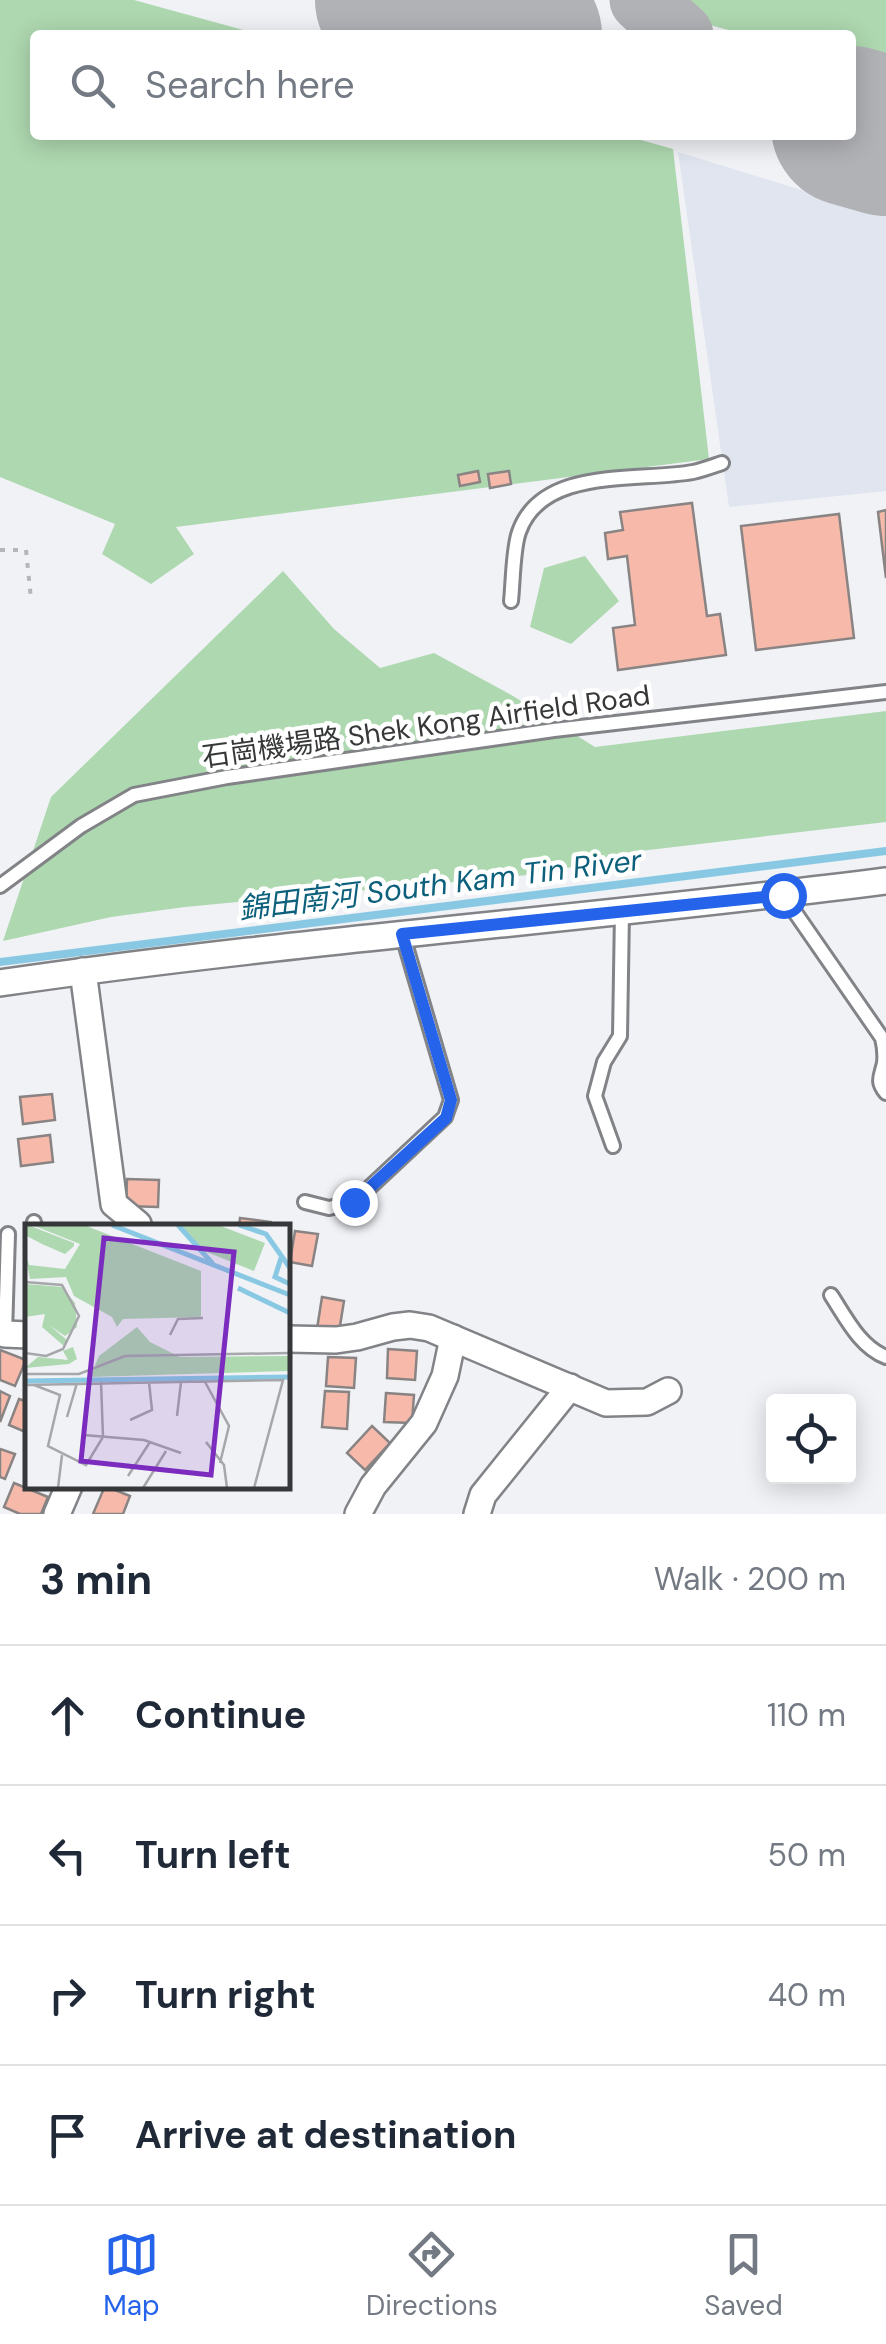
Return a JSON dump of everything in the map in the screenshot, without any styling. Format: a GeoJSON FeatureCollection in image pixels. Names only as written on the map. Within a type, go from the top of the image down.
{"type":"FeatureCollection","features":[{"type":"Feature","properties":{"kind":"street"},"geometry":{"type":"LineString","coordinates":[[0,983],[886,881]]}},
{"type":"Feature","properties":{"kind":"street"},"geometry":{"type":"LineString","coordinates":[[83,971],[114,1204],[138,1224]]}},
{"type":"Feature","properties":{"kind":"street"},"geometry":{"type":"LineString","coordinates":[[290,1339],[336,1340],[410,1325],[430,1328],[606,1403],[647,1402],[668,1392]]}},
{"type":"Feature","properties":{"kind":"street"},"geometry":{"type":"LineString","coordinates":[[358,1514],[373,1486],[424,1424],[445,1376],[453,1338]]}},
{"type":"Feature","properties":{"kind":"street"},"geometry":{"type":"LineString","coordinates":[[477,1514],[483,1495],[570,1387]]}},
{"type":"Feature","properties":{"kind":"street"},"geometry":{"type":"LineString","coordinates":[[58,1514],[68,1489]]}},
{"type":"Feature","properties":{"kind":"lane"},"geometry":{"type":"LineString","coordinates":[[511,602],[518,532],[535,505],[557,490],[578,484],[693,472],[722,463]]}},
{"type":"Feature","properties":{"kind":"lane","name":"石崗機場路 Shek Kong Airfield Road"},"geometry":{"type":"LineString","coordinates":[[0,886],[80,826],[134,796],[227,777],[554,730],[886,692]]}},
{"type":"Feature","properties":{"kind":"lane"},"geometry":{"type":"LineString","coordinates":[[783,895],[882,1038],[884,1064],[879,1080],[886,1093]]}},
{"type":"Feature","properties":{"kind":"lane"},"geometry":{"type":"LineString","coordinates":[[613,1146],[595,1096],[604,1062],[620,1036],[622,912]]}},
{"type":"Feature","properties":{"kind":"lane"},"geometry":{"type":"LineString","coordinates":[[306,1202],[330,1208],[354,1202],[446,1118],[451,1100],[402,934]]}},
{"type":"Feature","properties":{"kind":"lane"},"geometry":{"type":"LineString","coordinates":[[8,1234],[16,1335]]}},
{"type":"Feature","properties":{"kind":"lane"},"geometry":{"type":"LineString","coordinates":[[831,1295],[873,1352],[886,1357]]}},
{"type":"Feature","properties":{"kind":"path"},"geometry":{"type":"LineString","coordinates":[[0,550],[26,550],[31,599]]}},
{"type":"Feature","properties":{"kind":"shaded area"},"geometry":{"type":"Polygon","coordinates":[[[678,152],[886,216],[886,491],[729,507],[678,152]]]}},
{"type":"Feature","properties":{"kind":"green space"},"geometry":{"type":"Polygon","coordinates":[[[0,0],[134,0],[243,30],[30,30],[30,140],[641,140],[673,149],[709,459],[176,527],[194,554],[151,584],[102,554],[115,524],[0,477],[0,0]]]}},
{"type":"Feature","properties":{"kind":"green space"},"geometry":{"type":"Polygon","coordinates":[[[665,0],[886,0],[886,73],[856,65],[856,30],[728,30],[684,18],[665,0]]]}},
{"type":"Feature","properties":{"kind":"green space"},"geometry":{"type":"Polygon","coordinates":[[[585,556],[619,601],[571,644],[530,627],[544,568],[585,556]]]}},
{"type":"Feature","properties":{"kind":"green space"},"geometry":{"type":"Polygon","coordinates":[[[283,571],[334,629],[380,668],[434,653],[595,747],[886,711],[886,822],[623,853],[549,873],[185,907],[111,917],[3,941],[51,797],[283,571]]]}},
{"type":"Feature","properties":{"kind":"building"},"geometry":{"type":"Polygon","coordinates":[[[478,471],[480,482],[460,486],[458,475],[478,471]]]}},
{"type":"Feature","properties":{"kind":"building"},"geometry":{"type":"Polygon","coordinates":[[[509,471],[511,484],[490,488],[488,474],[509,471]]]}},
{"type":"Feature","properties":{"kind":"building"},"geometry":{"type":"Polygon","coordinates":[[[692,503],[707,616],[720,614],[726,655],[618,670],[613,628],[635,625],[627,556],[608,559],[605,533],[623,530],[620,512],[692,503]]]}},
{"type":"Feature","properties":{"kind":"building"},"geometry":{"type":"Polygon","coordinates":[[[886,510],[886,578],[878,512],[886,510]]]}},
{"type":"Feature","properties":{"kind":"building"},"geometry":{"type":"Polygon","coordinates":[[[839,514],[854,638],[756,650],[741,526],[839,514]]]}},
{"type":"Feature","properties":{"kind":"building"},"geometry":{"type":"Polygon","coordinates":[[[52,1094],[55,1120],[23,1124],[20,1097],[52,1094]]]}},
{"type":"Feature","properties":{"kind":"building"},"geometry":{"type":"Polygon","coordinates":[[[50,1135],[53,1162],[21,1166],[18,1139],[50,1135]]]}},
{"type":"Feature","properties":{"kind":"building"},"geometry":{"type":"Polygon","coordinates":[[[127,1179],[159,1180],[158,1207],[126,1206],[127,1179]]]}},
{"type":"Feature","properties":{"kind":"building"},"geometry":{"type":"Polygon","coordinates":[[[240,1218],[271,1222],[271,1224],[239,1224],[240,1218]]]}},
{"type":"Feature","properties":{"kind":"building"},"geometry":{"type":"Polygon","coordinates":[[[295,1231],[318,1234],[312,1266],[290,1262],[295,1231]]]}},
{"type":"Feature","properties":{"kind":"building"},"geometry":{"type":"Polygon","coordinates":[[[322,1297],[344,1301],[339,1332],[317,1329],[322,1297]]]}},
{"type":"Feature","properties":{"kind":"building"},"geometry":{"type":"Polygon","coordinates":[[[388,1349],[417,1351],[415,1380],[387,1378],[388,1349]]]}},
{"type":"Feature","properties":{"kind":"building"},"geometry":{"type":"Polygon","coordinates":[[[0,1350],[25,1360],[15,1386],[0,1380],[0,1350]]]}},
{"type":"Feature","properties":{"kind":"building"},"geometry":{"type":"Polygon","coordinates":[[[328,1357],[356,1358],[354,1388],[326,1386],[328,1357]]]}},
{"type":"Feature","properties":{"kind":"building"},"geometry":{"type":"Polygon","coordinates":[[[0,1391],[10,1396],[0,1422],[0,1391]]]}},
{"type":"Feature","properties":{"kind":"building"},"geometry":{"type":"Polygon","coordinates":[[[325,1391],[349,1392],[347,1429],[322,1427],[325,1391]]]}},
{"type":"Feature","properties":{"kind":"building"},"geometry":{"type":"Polygon","coordinates":[[[386,1393],[414,1395],[412,1423],[384,1422],[386,1393]]]}},
{"type":"Feature","properties":{"kind":"building"},"geometry":{"type":"Polygon","coordinates":[[[19,1399],[25,1401],[25,1432],[9,1425],[19,1399]]]}},
{"type":"Feature","properties":{"kind":"building"},"geometry":{"type":"Polygon","coordinates":[[[372,1426],[390,1443],[365,1470],[347,1453],[372,1426]]]}},
{"type":"Feature","properties":{"kind":"building"},"geometry":{"type":"Polygon","coordinates":[[[0,1449],[15,1454],[5,1479],[0,1477],[0,1449]]]}},
{"type":"Feature","properties":{"kind":"building"},"geometry":{"type":"Polygon","coordinates":[[[14,1483],[48,1497],[41,1514],[20,1514],[4,1507],[14,1483]]]}},
{"type":"Feature","properties":{"kind":"building"},"geometry":{"type":"Polygon","coordinates":[[[104,1489],[130,1496],[123,1514],[93,1514],[104,1489]]]}},
{"type":"Feature","properties":{"kind":"waterway","name":"錦田南河 South Kam Tin River"},"geometry":{"type":"LineString","coordinates":[[0,962],[886,851]]}},
{"type":"Feature","properties":{"kind":"taxiway"},"geometry":{"type":"LineString","coordinates":[[642,0],[675,30]]}},
{"type":"Feature","properties":{"kind":"runway"},"geometry":{"type":"LineString","coordinates":[[395,0],[504,30]]}},
{"type":"Feature","properties":{"kind":"runway"},"geometry":{"type":"LineString","coordinates":[[856,127],[886,136]]}},
{"type":"Feature","properties":{"kind":"route"},"geometry":{"type":"LineString","coordinates":[[354,1202],[446,1118],[451,1100],[402,934],[783,895]]}}]}
